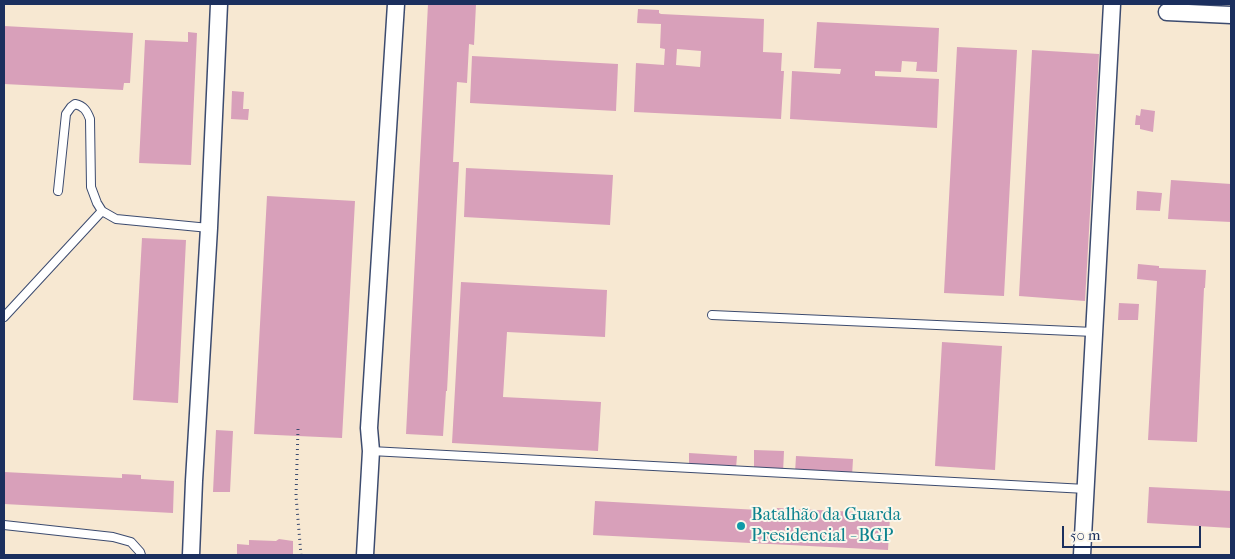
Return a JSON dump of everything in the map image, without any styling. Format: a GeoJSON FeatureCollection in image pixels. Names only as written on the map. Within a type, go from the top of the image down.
{"type":"FeatureCollection","features":[{"type":"Feature","properties":{"kind":"street"},"geometry":{"type":"LineString","coordinates":[[192,555],[219,4]]}},
{"type":"Feature","properties":{"kind":"street"},"geometry":{"type":"LineString","coordinates":[[365,555],[371,451],[369,428],[396,4]]}},
{"type":"Feature","properties":{"kind":"street"},"geometry":{"type":"LineString","coordinates":[[1082,555],[1112,4]]}},
{"type":"Feature","properties":{"kind":"street"},"geometry":{"type":"LineString","coordinates":[[1167,12],[1231,15]]}},
{"type":"Feature","properties":{"kind":"lane"},"geometry":{"type":"LineString","coordinates":[[58,191],[66,114],[75,104],[81,106],[88,113],[90,119],[91,187],[102,211],[116,219],[209,228]]}},
{"type":"Feature","properties":{"kind":"lane"},"geometry":{"type":"LineString","coordinates":[[4,317],[102,211]]}},
{"type":"Feature","properties":{"kind":"lane"},"geometry":{"type":"LineString","coordinates":[[712,315],[1094,332]]}},
{"type":"Feature","properties":{"kind":"lane"},"geometry":{"type":"LineString","coordinates":[[371,451],[1086,489]]}},
{"type":"Feature","properties":{"kind":"lane"},"geometry":{"type":"LineString","coordinates":[[4,525],[113,537],[131,542],[141,555]]}},
{"type":"Feature","properties":{"kind":"path"},"geometry":{"type":"LineString","coordinates":[[298,429],[296,496],[301,555]]}},
{"type":"Feature","properties":{"kind":"building"},"geometry":{"type":"Polygon","coordinates":[[[428,4],[476,4],[474,45],[469,44],[467,83],[457,82],[453,162],[459,162],[443,436],[406,434],[428,4]]]}},
{"type":"Feature","properties":{"kind":"building"},"geometry":{"type":"Polygon","coordinates":[[[638,9],[659,10],[661,14],[764,19],[763,52],[782,53],[781,71],[784,71],[781,119],[634,112],[636,63],[664,65],[665,49],[660,48],[661,24],[637,23],[638,9]],[[677,49],[676,65],[700,67],[701,51],[677,49]]]}},
{"type":"Feature","properties":{"kind":"building"},"geometry":{"type":"Polygon","coordinates":[[[817,22],[939,28],[937,72],[916,71],[917,62],[902,61],[901,72],[875,71],[875,76],[939,79],[937,128],[790,119],[792,71],[840,74],[841,69],[814,68],[817,22]]]}},
{"type":"Feature","properties":{"kind":"building"},"geometry":{"type":"Polygon","coordinates":[[[4,26],[133,33],[130,83],[124,83],[123,90],[4,84],[4,26]]]}},
{"type":"Feature","properties":{"kind":"building"},"geometry":{"type":"Polygon","coordinates":[[[188,32],[197,33],[191,165],[139,163],[145,40],[188,42],[188,32]]]}},
{"type":"Feature","properties":{"kind":"building"},"geometry":{"type":"Polygon","coordinates":[[[957,47],[1017,50],[1004,296],[944,293],[957,47]]]}},
{"type":"Feature","properties":{"kind":"building"},"geometry":{"type":"Polygon","coordinates":[[[1032,50],[1099,54],[1085,301],[1019,296],[1032,50]]]}},
{"type":"Feature","properties":{"kind":"building"},"geometry":{"type":"Polygon","coordinates":[[[472,56],[618,64],[616,111],[470,103],[472,56]]]}},
{"type":"Feature","properties":{"kind":"building"},"geometry":{"type":"Polygon","coordinates":[[[232,91],[244,92],[243,109],[249,109],[248,120],[231,119],[232,91]]]}},
{"type":"Feature","properties":{"kind":"building"},"geometry":{"type":"Polygon","coordinates":[[[1141,109],[1155,111],[1153,132],[1140,129],[1140,125],[1135,125],[1136,115],[1140,116],[1141,109]]]}},
{"type":"Feature","properties":{"kind":"building"},"geometry":{"type":"Polygon","coordinates":[[[466,168],[613,175],[610,225],[464,217],[466,168]]]}},
{"type":"Feature","properties":{"kind":"building"},"geometry":{"type":"Polygon","coordinates":[[[1171,180],[1231,184],[1231,222],[1168,219],[1171,180]]]}},
{"type":"Feature","properties":{"kind":"building"},"geometry":{"type":"Polygon","coordinates":[[[1137,191],[1162,193],[1160,211],[1136,210],[1137,191]]]}},
{"type":"Feature","properties":{"kind":"building"},"geometry":{"type":"Polygon","coordinates":[[[267,196],[355,201],[342,438],[254,434],[267,196]]]}},
{"type":"Feature","properties":{"kind":"building"},"geometry":{"type":"Polygon","coordinates":[[[142,238],[186,240],[178,403],[133,400],[142,238]]]}},
{"type":"Feature","properties":{"kind":"building"},"geometry":{"type":"Polygon","coordinates":[[[1138,264],[1159,266],[1159,268],[1206,270],[1197,442],[1148,440],[1157,281],[1137,279],[1138,264]]]}},
{"type":"Feature","properties":{"kind":"building"},"geometry":{"type":"Polygon","coordinates":[[[461,282],[607,290],[605,337],[507,332],[503,397],[601,402],[598,451],[452,443],[461,282]]]}},
{"type":"Feature","properties":{"kind":"building"},"geometry":{"type":"Polygon","coordinates":[[[1119,303],[1139,304],[1138,320],[1118,320],[1119,303]]]}},
{"type":"Feature","properties":{"kind":"building"},"geometry":{"type":"Polygon","coordinates":[[[942,342],[1002,346],[995,470],[935,466],[942,342]]]}},
{"type":"Feature","properties":{"kind":"building"},"geometry":{"type":"Polygon","coordinates":[[[216,430],[233,431],[230,492],[213,492],[216,430]]]}},
{"type":"Feature","properties":{"kind":"building"},"geometry":{"type":"Polygon","coordinates":[[[754,450],[784,451],[783,473],[754,472],[754,450]]]}},
{"type":"Feature","properties":{"kind":"building"},"geometry":{"type":"Polygon","coordinates":[[[689,453],[737,456],[736,468],[689,465],[689,453]]]}},
{"type":"Feature","properties":{"kind":"building"},"geometry":{"type":"Polygon","coordinates":[[[796,456],[853,459],[852,476],[795,473],[796,456]]]}},
{"type":"Feature","properties":{"kind":"building"},"geometry":{"type":"Polygon","coordinates":[[[4,472],[122,478],[122,474],[141,475],[141,479],[174,481],[173,513],[4,504],[4,472]]]}},
{"type":"Feature","properties":{"kind":"building"},"geometry":{"type":"Polygon","coordinates":[[[1149,487],[1231,491],[1231,528],[1147,523],[1149,487]]]}},
{"type":"Feature","properties":{"kind":"building","name":"Batalhão da Guarda Presidencial - BGP"},"geometry":{"type":"Polygon","coordinates":[[[595,501],[777,511],[777,508],[857,512],[857,515],[889,517],[888,550],[593,535],[595,501]]]}},
{"type":"Feature","properties":{"kind":"building"},"geometry":{"type":"Polygon","coordinates":[[[279,539],[293,541],[293,555],[237,555],[237,544],[249,545],[249,540],[276,541],[279,539]]]}},
{"type":"Feature","properties":{"kind":"place","name":"Batalhão da Guarda Presidencial - BGP"},"geometry":{"type":"Point","coordinates":[741,526]}}]}
